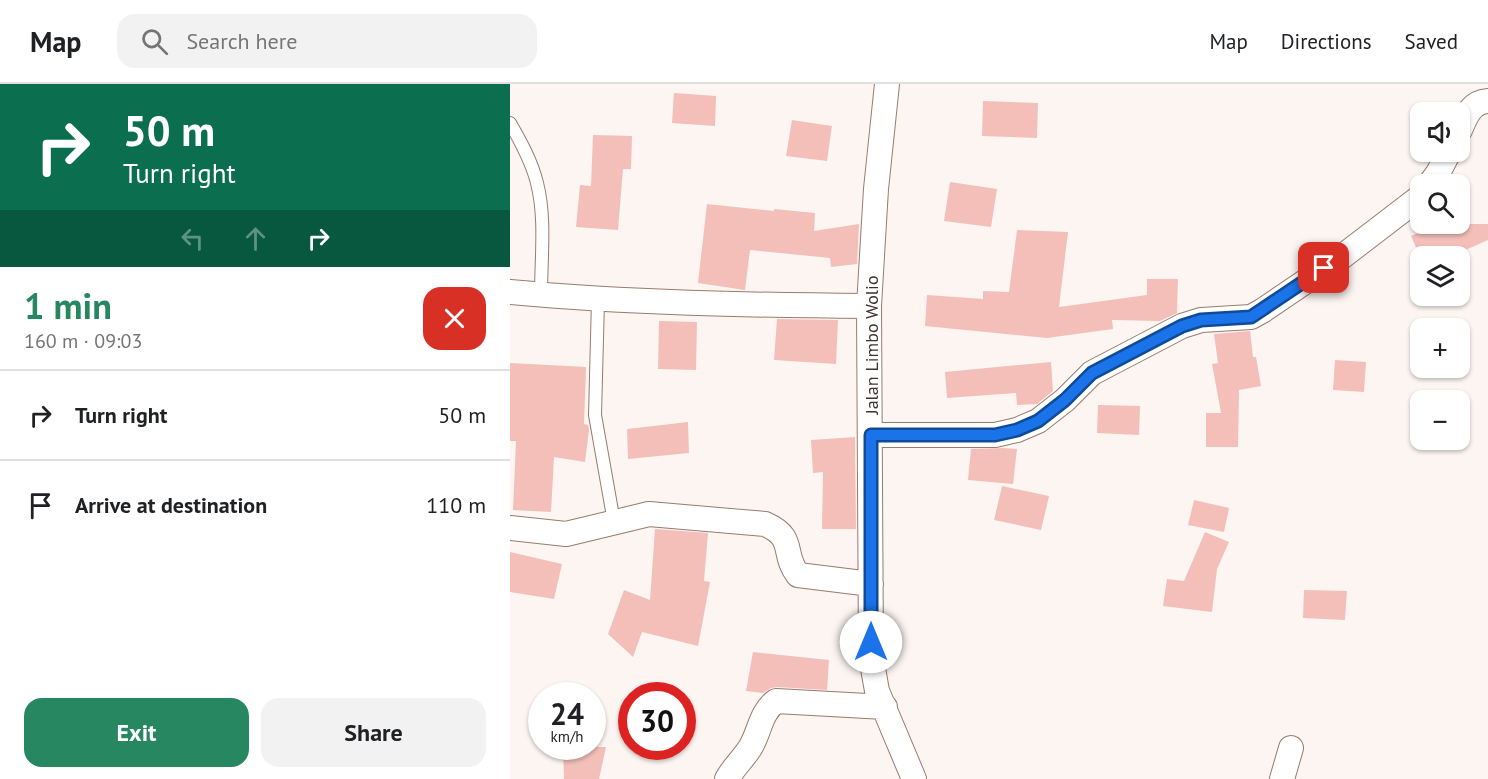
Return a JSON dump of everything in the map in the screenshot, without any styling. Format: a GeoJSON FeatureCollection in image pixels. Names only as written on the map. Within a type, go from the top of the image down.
{"type":"FeatureCollection","features":[{"type":"Feature","properties":{"kind":"street","name":"Jalan Limbo Wolio"},"geometry":{"type":"LineString","coordinates":[[887,84],[876,189],[869,306],[871,657],[877,691],[914,779]]}},
{"type":"Feature","properties":{"kind":"street"},"geometry":{"type":"LineString","coordinates":[[1470,109],[1480,101],[1488,101]]}},
{"type":"Feature","properties":{"kind":"street"},"geometry":{"type":"LineString","coordinates":[[871,435],[995,435],[1017,430],[1038,421],[1065,400],[1092,373],[1182,326],[1201,320],[1251,317],[1263,311],[1343,256],[1410,205]]}},
{"type":"Feature","properties":{"kind":"street"},"geometry":{"type":"LineString","coordinates":[[510,292],[598,300],[731,305],[869,306]]}},
{"type":"Feature","properties":{"kind":"street"},"geometry":{"type":"LineString","coordinates":[[510,528],[566,534],[649,514],[765,524],[781,532],[793,568],[798,575],[871,585]]}},
{"type":"Feature","properties":{"kind":"street"},"geometry":{"type":"LineString","coordinates":[[727,779],[751,747],[764,716],[776,701],[885,708]]}},
{"type":"Feature","properties":{"kind":"street"},"geometry":{"type":"LineString","coordinates":[[1282,779],[1291,748]]}},
{"type":"Feature","properties":{"kind":"lane"},"geometry":{"type":"LineString","coordinates":[[510,123],[519,138],[537,182],[542,231],[541,295]]}},
{"type":"Feature","properties":{"kind":"lane"},"geometry":{"type":"LineString","coordinates":[[598,300],[595,416],[615,522]]}},
{"type":"Feature","properties":{"kind":"building"},"geometry":{"type":"Polygon","coordinates":[[[674,93],[716,96],[715,126],[672,123],[674,93]]]}},
{"type":"Feature","properties":{"kind":"building"},"geometry":{"type":"Polygon","coordinates":[[[983,101],[1038,103],[1037,138],[982,136],[983,101]]]}},
{"type":"Feature","properties":{"kind":"building"},"geometry":{"type":"Polygon","coordinates":[[[792,120],[832,126],[827,161],[786,156],[792,120]]]}},
{"type":"Feature","properties":{"kind":"building"},"geometry":{"type":"Polygon","coordinates":[[[593,135],[632,136],[631,169],[623,169],[618,230],[576,227],[580,185],[591,186],[593,135]]]}},
{"type":"Feature","properties":{"kind":"building"},"geometry":{"type":"Polygon","coordinates":[[[950,182],[997,189],[991,227],[944,221],[950,182]]]}},
{"type":"Feature","properties":{"kind":"building"},"geometry":{"type":"Polygon","coordinates":[[[707,204],[815,213],[814,231],[859,224],[857,264],[831,267],[830,258],[750,250],[745,290],[698,283],[707,204]]]}},
{"type":"Feature","properties":{"kind":"building"},"geometry":{"type":"Polygon","coordinates":[[[1470,224],[1488,224],[1488,240],[1470,248],[1470,246],[1415,246],[1411,236],[1416,234],[1470,234],[1470,224]]]}},
{"type":"Feature","properties":{"kind":"building"},"geometry":{"type":"Polygon","coordinates":[[[1017,230],[1068,232],[1059,307],[1147,295],[1147,279],[1178,279],[1177,313],[1160,321],[1112,320],[1113,329],[1047,338],[925,326],[927,295],[983,299],[983,291],[1009,292],[1017,230]]]}},
{"type":"Feature","properties":{"kind":"building"},"geometry":{"type":"Polygon","coordinates":[[[777,319],[838,320],[836,364],[774,360],[777,319]]]}},
{"type":"Feature","properties":{"kind":"building"},"geometry":{"type":"Polygon","coordinates":[[[659,321],[697,322],[696,370],[658,369],[659,321]]]}},
{"type":"Feature","properties":{"kind":"building"},"geometry":{"type":"Polygon","coordinates":[[[1250,331],[1253,357],[1256,357],[1261,386],[1239,390],[1238,447],[1206,447],[1206,413],[1221,413],[1212,364],[1218,363],[1214,334],[1250,331]]]}},
{"type":"Feature","properties":{"kind":"building"},"geometry":{"type":"Polygon","coordinates":[[[1335,360],[1366,362],[1364,392],[1333,390],[1335,360]]]}},
{"type":"Feature","properties":{"kind":"building"},"geometry":{"type":"Polygon","coordinates":[[[1051,362],[1053,391],[1037,404],[1017,405],[1016,393],[947,398],[945,372],[1051,362]]]}},
{"type":"Feature","properties":{"kind":"building"},"geometry":{"type":"Polygon","coordinates":[[[510,363],[586,367],[584,424],[588,425],[589,430],[585,462],[554,457],[551,512],[513,510],[516,441],[510,441],[510,363]]]}},
{"type":"Feature","properties":{"kind":"building"},"geometry":{"type":"Polygon","coordinates":[[[1098,405],[1140,406],[1139,435],[1097,433],[1098,405]]]}},
{"type":"Feature","properties":{"kind":"building"},"geometry":{"type":"Polygon","coordinates":[[[688,422],[689,453],[628,459],[627,429],[688,422]]]}},
{"type":"Feature","properties":{"kind":"building"},"geometry":{"type":"Polygon","coordinates":[[[855,437],[856,529],[822,529],[823,472],[813,473],[811,440],[855,437]]]}},
{"type":"Feature","properties":{"kind":"building"},"geometry":{"type":"Polygon","coordinates":[[[971,449],[1017,449],[1013,484],[968,480],[971,449]]]}},
{"type":"Feature","properties":{"kind":"building"},"geometry":{"type":"Polygon","coordinates":[[[1002,486],[1049,496],[1041,530],[994,520],[1002,486]]]}},
{"type":"Feature","properties":{"kind":"building"},"geometry":{"type":"Polygon","coordinates":[[[1194,500],[1229,508],[1224,532],[1188,525],[1194,500]]]}},
{"type":"Feature","properties":{"kind":"building"},"geometry":{"type":"Polygon","coordinates":[[[655,529],[708,533],[704,581],[710,582],[698,646],[642,632],[633,657],[608,634],[624,590],[650,600],[655,529]]]}},
{"type":"Feature","properties":{"kind":"building"},"geometry":{"type":"Polygon","coordinates":[[[1205,532],[1229,542],[1217,569],[1212,612],[1163,606],[1167,579],[1184,581],[1205,532]]]}},
{"type":"Feature","properties":{"kind":"building"},"geometry":{"type":"Polygon","coordinates":[[[510,552],[562,564],[554,599],[510,592],[510,552]]]}},
{"type":"Feature","properties":{"kind":"building"},"geometry":{"type":"Polygon","coordinates":[[[1304,590],[1347,591],[1345,620],[1303,618],[1304,590]]]}},
{"type":"Feature","properties":{"kind":"building"},"geometry":{"type":"Polygon","coordinates":[[[753,652],[829,660],[827,690],[777,687],[763,693],[746,691],[753,652]]]}},
{"type":"Feature","properties":{"kind":"building"},"geometry":{"type":"Polygon","coordinates":[[[563,760],[603,760],[599,779],[564,779],[563,760]]]}},
{"type":"Feature","properties":{"kind":"route"},"geometry":{"type":"LineString","coordinates":[[871,642],[871,435],[995,435],[1017,430],[1038,421],[1065,400],[1092,373],[1182,326],[1215,318],[1251,317],[1324,268]]}}]}
